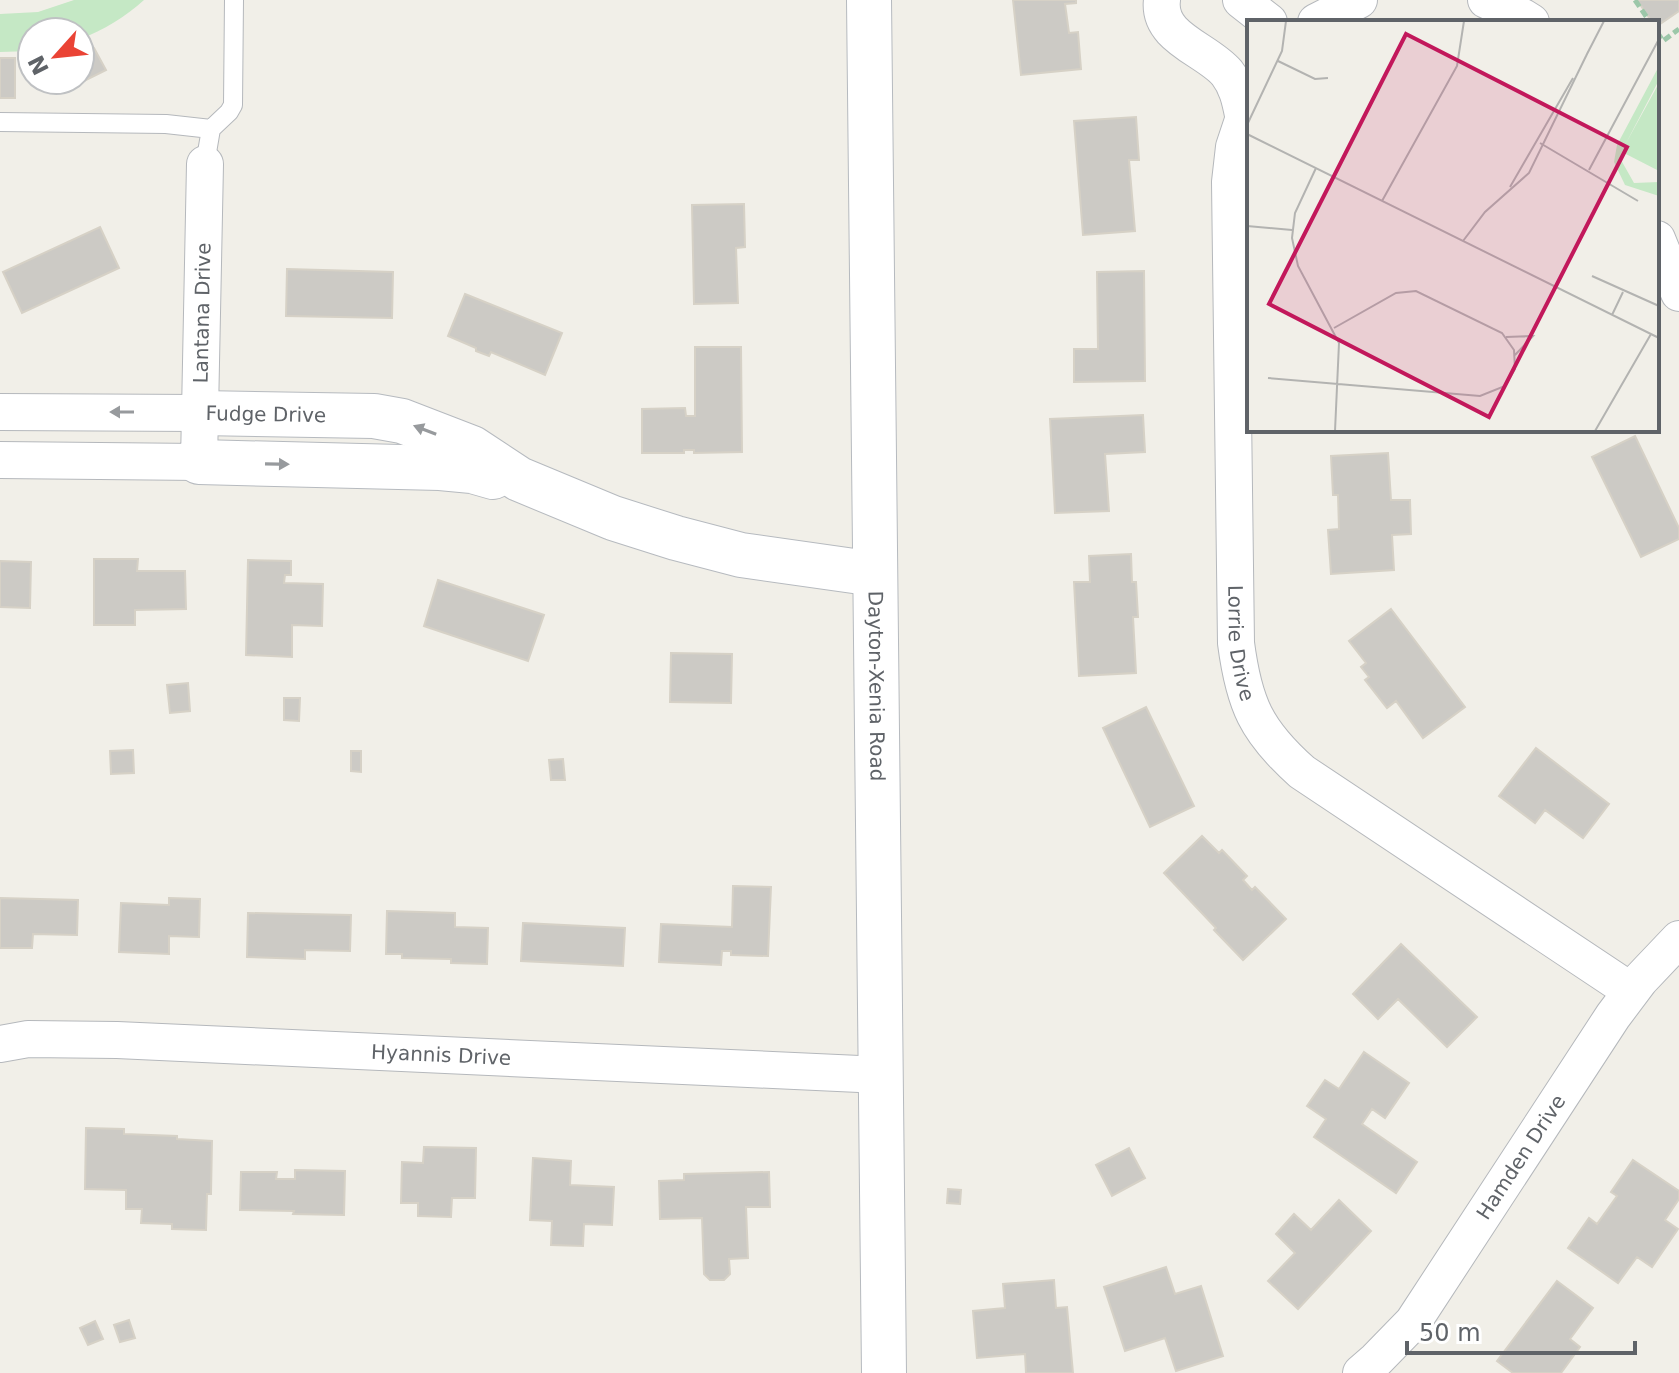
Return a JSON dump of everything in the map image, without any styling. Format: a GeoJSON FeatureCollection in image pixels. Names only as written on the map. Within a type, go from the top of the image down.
{"type":"FeatureCollection","features":[{"type":"Feature","properties":{"kind":"main road","name":"Dayton-Xenia Road"},"geometry":{"type":"LineString","coordinates":[[869,0],[884,1373]]}},
{"type":"Feature","properties":{"kind":"main road","name":"Fudge Drive"},"geometry":{"type":"LineString","coordinates":[[200,413],[374,416],[402,421],[472,448],[519,479],[613,518],[741,555],[875,574]]}},
{"type":"Feature","properties":{"kind":"main road","name":"Fudge Drive"},"geometry":{"type":"LineString","coordinates":[[199,462],[440,468],[472,471],[500,479],[519,479]]}},
{"type":"Feature","properties":{"kind":"street"},"geometry":{"type":"LineString","coordinates":[[1162,0],[1162,15],[1169,28],[1226,72],[1246,108]]}},
{"type":"Feature","properties":{"kind":"street"},"geometry":{"type":"LineString","coordinates":[[1241,0],[1266,20]]}},
{"type":"Feature","properties":{"kind":"street"},"geometry":{"type":"LineString","coordinates":[[1320,20],[1359,0]]}},
{"type":"Feature","properties":{"kind":"street"},"geometry":{"type":"LineString","coordinates":[[1486,0],[1528,20]]}},
{"type":"Feature","properties":{"kind":"street","name":"Lorrie Drive"},"geometry":{"type":"LineString","coordinates":[[1246,108],[1234,147],[1230,182],[1236,643],[1240,676],[1254,713],[1272,742],[1302,772],[1631,991]]}},
{"type":"Feature","properties":{"kind":"street","name":"Lantana Drive"},"geometry":{"type":"LineString","coordinates":[[199,462],[208,146]]}},
{"type":"Feature","properties":{"kind":"street"},"geometry":{"type":"LineString","coordinates":[[1659,244],[1679,293]]}},
{"type":"Feature","properties":{"kind":"street","name":"Fudge Drive"},"geometry":{"type":"LineString","coordinates":[[0,412],[200,413]]}},
{"type":"Feature","properties":{"kind":"street","name":"Fudge Drive"},"geometry":{"type":"LineString","coordinates":[[0,460],[199,462]]}},
{"type":"Feature","properties":{"kind":"street","name":"Hamden Drive"},"geometry":{"type":"LineString","coordinates":[[1361,1373],[1413,1322],[1613,1016],[1631,991],[1679,939]]}},
{"type":"Feature","properties":{"kind":"street","name":"Hyannis Drive"},"geometry":{"type":"LineString","coordinates":[[0,1044],[28,1039],[117,1040],[881,1075]]}},
{"type":"Feature","properties":{"kind":"lane"},"geometry":{"type":"LineString","coordinates":[[0,122],[166,124],[208,146],[233,105],[234,0]]}},
{"type":"Feature","properties":{"kind":"path"},"geometry":{"type":"LineString","coordinates":[[1635,0],[1649,20]]}},
{"type":"Feature","properties":{"kind":"path"},"geometry":{"type":"LineString","coordinates":[[1659,35],[1663,41],[1679,29]]}},
{"type":"Feature","properties":{"kind":"green space"},"geometry":{"type":"Polygon","coordinates":[[[74,0],[144,0],[96,32],[96,16],[16,16],[16,52],[0,52],[0,14],[38,12],[74,0]]]}},
{"type":"Feature","properties":{"kind":"building"},"geometry":{"type":"Polygon","coordinates":[[[1013,0],[1076,0],[1076,3],[1065,4],[1069,33],[1078,32],[1081,69],[1021,75],[1013,0]]]}},
{"type":"Feature","properties":{"kind":"building"},"geometry":{"type":"Polygon","coordinates":[[[1637,0],[1679,0],[1679,11],[1659,25],[1659,20],[1651,20],[1637,0]]]}},
{"type":"Feature","properties":{"kind":"building"},"geometry":{"type":"Polygon","coordinates":[[[96,52],[106,70],[96,75],[96,52]]]}},
{"type":"Feature","properties":{"kind":"building"},"geometry":{"type":"Polygon","coordinates":[[[0,58],[15,58],[15,98],[0,98],[0,58]]]}},
{"type":"Feature","properties":{"kind":"building"},"geometry":{"type":"Polygon","coordinates":[[[1136,117],[1139,160],[1129,160],[1135,231],[1083,235],[1074,121],[1136,117]]]}},
{"type":"Feature","properties":{"kind":"building"},"geometry":{"type":"Polygon","coordinates":[[[744,204],[745,247],[736,248],[738,303],[694,304],[692,205],[744,204]]]}},
{"type":"Feature","properties":{"kind":"building"},"geometry":{"type":"Polygon","coordinates":[[[100,227],[119,268],[22,313],[3,272],[100,227]]]}},
{"type":"Feature","properties":{"kind":"building"},"geometry":{"type":"Polygon","coordinates":[[[287,269],[393,272],[392,318],[286,316],[287,269]]]}},
{"type":"Feature","properties":{"kind":"building"},"geometry":{"type":"Polygon","coordinates":[[[1144,271],[1145,381],[1074,382],[1074,349],[1098,349],[1097,272],[1144,271]]]}},
{"type":"Feature","properties":{"kind":"building"},"geometry":{"type":"Polygon","coordinates":[[[465,294],[562,333],[545,375],[491,352],[489,356],[476,351],[476,348],[448,336],[465,294]]]}},
{"type":"Feature","properties":{"kind":"building"},"geometry":{"type":"Polygon","coordinates":[[[695,347],[741,347],[742,452],[694,453],[694,450],[684,450],[684,453],[642,453],[642,409],[685,408],[686,416],[695,416],[695,347]]]}},
{"type":"Feature","properties":{"kind":"building"},"geometry":{"type":"Polygon","coordinates":[[[1143,415],[1145,452],[1105,454],[1109,511],[1055,513],[1050,419],[1143,415]]]}},
{"type":"Feature","properties":{"kind":"building"},"geometry":{"type":"Polygon","coordinates":[[[1635,436],[1679,528],[1679,539],[1641,557],[1592,457],[1635,436]]]}},
{"type":"Feature","properties":{"kind":"building"},"geometry":{"type":"Polygon","coordinates":[[[1388,453],[1391,500],[1410,500],[1411,534],[1392,535],[1394,570],[1331,574],[1328,530],[1339,529],[1338,495],[1333,495],[1331,456],[1388,453]]]}},
{"type":"Feature","properties":{"kind":"building"},"geometry":{"type":"Polygon","coordinates":[[[1131,554],[1138,617],[1133,617],[1136,673],[1079,676],[1074,582],[1090,582],[1089,556],[1131,554]]]}},
{"type":"Feature","properties":{"kind":"building"},"geometry":{"type":"Polygon","coordinates":[[[94,559],[138,559],[137,571],[185,571],[186,609],[135,610],[135,625],[94,625],[94,559]]]}},
{"type":"Feature","properties":{"kind":"building"},"geometry":{"type":"Polygon","coordinates":[[[248,560],[291,561],[291,575],[285,575],[284,583],[323,584],[322,626],[292,625],[292,657],[246,655],[248,560]]]}},
{"type":"Feature","properties":{"kind":"building"},"geometry":{"type":"Polygon","coordinates":[[[0,561],[31,562],[30,608],[0,607],[0,561]]]}},
{"type":"Feature","properties":{"kind":"building"},"geometry":{"type":"Polygon","coordinates":[[[438,580],[544,615],[528,661],[424,626],[438,580]]]}},
{"type":"Feature","properties":{"kind":"building"},"geometry":{"type":"Polygon","coordinates":[[[1391,609],[1465,707],[1423,738],[1396,701],[1387,708],[1365,680],[1369,677],[1361,667],[1366,663],[1349,641],[1391,609]]]}},
{"type":"Feature","properties":{"kind":"building"},"geometry":{"type":"Polygon","coordinates":[[[671,653],[732,654],[731,703],[670,702],[671,653]]]}},
{"type":"Feature","properties":{"kind":"building"},"geometry":{"type":"Polygon","coordinates":[[[188,683],[190,711],[170,713],[167,685],[188,683]]]}},
{"type":"Feature","properties":{"kind":"building"},"geometry":{"type":"Polygon","coordinates":[[[284,698],[300,698],[299,721],[284,720],[284,698]]]}},
{"type":"Feature","properties":{"kind":"building"},"geometry":{"type":"Polygon","coordinates":[[[1146,707],[1194,806],[1150,827],[1103,728],[1146,707]]]}},
{"type":"Feature","properties":{"kind":"building"},"geometry":{"type":"Polygon","coordinates":[[[1536,748],[1609,804],[1583,838],[1545,810],[1535,823],[1499,796],[1536,748]]]}},
{"type":"Feature","properties":{"kind":"building"},"geometry":{"type":"Polygon","coordinates":[[[133,750],[134,773],[111,774],[110,751],[133,750]]]}},
{"type":"Feature","properties":{"kind":"building"},"geometry":{"type":"Polygon","coordinates":[[[351,751],[361,751],[361,772],[351,771],[351,751]]]}},
{"type":"Feature","properties":{"kind":"building"},"geometry":{"type":"Polygon","coordinates":[[[563,759],[565,780],[551,780],[549,760],[563,759]]]}},
{"type":"Feature","properties":{"kind":"building"},"geometry":{"type":"Polygon","coordinates":[[[1202,836],[1219,853],[1222,850],[1247,876],[1243,880],[1252,890],[1255,887],[1286,919],[1243,960],[1164,873],[1202,836]]]}},
{"type":"Feature","properties":{"kind":"building"},"geometry":{"type":"Polygon","coordinates":[[[733,886],[771,887],[768,956],[731,955],[731,951],[722,951],[721,965],[659,962],[661,924],[732,927],[733,886]]]}},
{"type":"Feature","properties":{"kind":"building"},"geometry":{"type":"Polygon","coordinates":[[[0,898],[78,900],[77,935],[33,934],[32,948],[0,948],[0,898]]]}},
{"type":"Feature","properties":{"kind":"building"},"geometry":{"type":"Polygon","coordinates":[[[169,898],[200,899],[199,937],[169,936],[169,954],[119,952],[121,903],[169,905],[169,898]]]}},
{"type":"Feature","properties":{"kind":"building"},"geometry":{"type":"Polygon","coordinates":[[[387,911],[455,913],[455,927],[488,928],[487,964],[451,963],[451,959],[402,958],[402,954],[386,954],[387,911]]]}},
{"type":"Feature","properties":{"kind":"building"},"geometry":{"type":"Polygon","coordinates":[[[248,913],[351,915],[350,951],[305,950],[305,959],[247,957],[248,913]]]}},
{"type":"Feature","properties":{"kind":"building"},"geometry":{"type":"Polygon","coordinates":[[[523,923],[625,928],[623,966],[521,961],[523,923]]]}},
{"type":"Feature","properties":{"kind":"building"},"geometry":{"type":"Polygon","coordinates":[[[1401,944],[1477,1017],[1447,1047],[1398,999],[1378,1019],[1353,994],[1401,944]]]}},
{"type":"Feature","properties":{"kind":"building"},"geometry":{"type":"Polygon","coordinates":[[[1364,1052],[1409,1083],[1385,1118],[1372,1109],[1362,1124],[1417,1162],[1396,1193],[1314,1137],[1326,1119],[1307,1106],[1325,1080],[1339,1089],[1364,1052]]]}},
{"type":"Feature","properties":{"kind":"building"},"geometry":{"type":"Polygon","coordinates":[[[86,1128],[124,1129],[124,1134],[212,1141],[211,1194],[207,1194],[206,1230],[172,1229],[172,1224],[141,1223],[142,1209],[126,1209],[126,1190],[85,1189],[86,1128]]]}},
{"type":"Feature","properties":{"kind":"building"},"geometry":{"type":"Polygon","coordinates":[[[424,1147],[476,1148],[475,1198],[452,1198],[451,1217],[418,1216],[418,1203],[401,1203],[402,1162],[423,1163],[424,1147]]]}},
{"type":"Feature","properties":{"kind":"building"},"geometry":{"type":"Polygon","coordinates":[[[1129,1148],[1145,1178],[1112,1196],[1096,1165],[1129,1148]]]}},
{"type":"Feature","properties":{"kind":"building"},"geometry":{"type":"Polygon","coordinates":[[[533,1158],[571,1161],[570,1185],[614,1187],[612,1225],[584,1224],[583,1246],[551,1245],[552,1221],[530,1220],[533,1158]]]}},
{"type":"Feature","properties":{"kind":"building"},"geometry":{"type":"Polygon","coordinates":[[[1633,1160],[1679,1191],[1679,1199],[1665,1220],[1678,1229],[1652,1267],[1637,1257],[1618,1283],[1568,1248],[1589,1218],[1597,1224],[1617,1196],[1611,1192],[1633,1160]]]}},
{"type":"Feature","properties":{"kind":"building"},"geometry":{"type":"Polygon","coordinates":[[[295,1170],[345,1171],[344,1215],[240,1210],[241,1172],[277,1172],[276,1179],[295,1179],[295,1170]]]}},
{"type":"Feature","properties":{"kind":"building"},"geometry":{"type":"Polygon","coordinates":[[[769,1172],[770,1207],[746,1207],[748,1258],[729,1259],[730,1274],[724,1280],[710,1280],[704,1274],[702,1218],[660,1219],[659,1181],[684,1180],[684,1174],[769,1172]]]}},
{"type":"Feature","properties":{"kind":"building"},"geometry":{"type":"Polygon","coordinates":[[[948,1189],[961,1190],[960,1204],[947,1203],[948,1189]]]}},
{"type":"Feature","properties":{"kind":"building"},"geometry":{"type":"Polygon","coordinates":[[[1339,1200],[1371,1231],[1298,1309],[1268,1281],[1295,1253],[1276,1234],[1294,1214],[1311,1230],[1339,1200]]]}},
{"type":"Feature","properties":{"kind":"building"},"geometry":{"type":"Polygon","coordinates":[[[1166,1267],[1175,1294],[1201,1286],[1223,1356],[1176,1371],[1165,1338],[1125,1351],[1104,1287],[1166,1267]]]}},
{"type":"Feature","properties":{"kind":"building"},"geometry":{"type":"Polygon","coordinates":[[[1054,1280],[1056,1308],[1067,1307],[1073,1373],[1026,1373],[1025,1354],[977,1358],[973,1311],[1005,1308],[1003,1284],[1054,1280]]]}},
{"type":"Feature","properties":{"kind":"building"},"geometry":{"type":"Polygon","coordinates":[[[1557,1281],[1593,1308],[1570,1339],[1580,1347],[1561,1373],[1513,1373],[1497,1361],[1557,1281]]]}},
{"type":"Feature","properties":{"kind":"building"},"geometry":{"type":"Polygon","coordinates":[[[129,1320],[135,1338],[120,1342],[114,1325],[129,1320]]]}},
{"type":"Feature","properties":{"kind":"building"},"geometry":{"type":"Polygon","coordinates":[[[95,1321],[103,1339],[88,1345],[80,1328],[95,1321]]]}}]}
